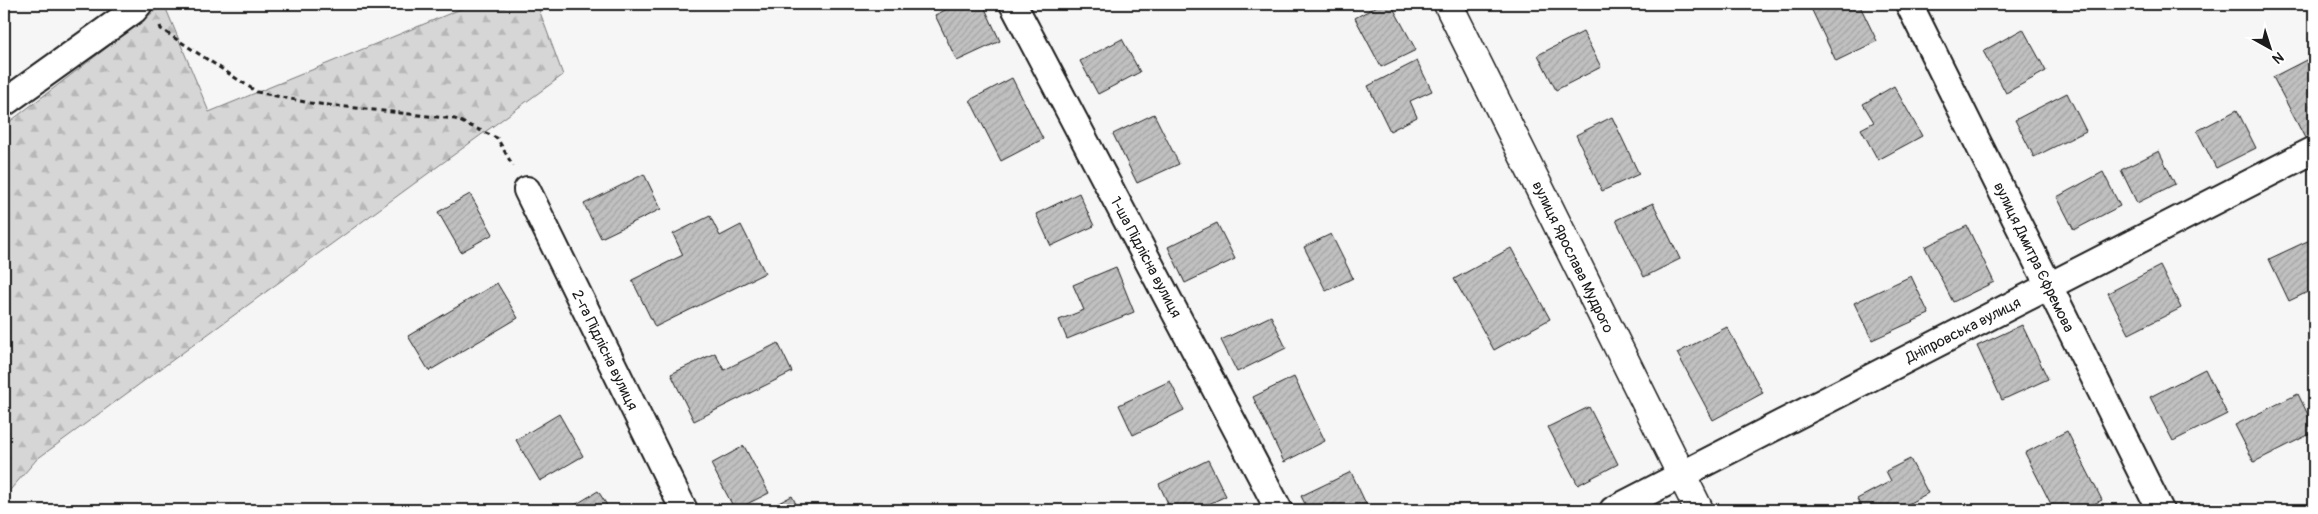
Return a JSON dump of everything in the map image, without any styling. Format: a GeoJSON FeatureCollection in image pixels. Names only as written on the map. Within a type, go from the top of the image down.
{"type":"FeatureCollection","features":[{"type":"Feature","properties":{"kind":"street"},"geometry":{"type":"LineString","coordinates":[[4,103],[134,10],[139,4]]}},
{"type":"Feature","properties":{"kind":"street","name":"1-ша Підлісна вулиця"},"geometry":{"type":"LineString","coordinates":[[1013,4],[1279,510]]}},
{"type":"Feature","properties":{"kind":"street","name":"вулиця Ярослава Мудрого"},"geometry":{"type":"LineString","coordinates":[[1448,4],[1699,510]]}},
{"type":"Feature","properties":{"kind":"street","name":"вулиця Дмитра Єфремова"},"geometry":{"type":"LineString","coordinates":[[1909,4],[2160,510]]}},
{"type":"Feature","properties":{"kind":"street","name":"Дніпровська вулиця"},"geometry":{"type":"LineString","coordinates":[[1613,510],[2314,150]]}},
{"type":"Feature","properties":{"kind":"street","name":"2-га Підлісна вулиця"},"geometry":{"type":"LineString","coordinates":[[527,190],[684,510]]}},
{"type":"Feature","properties":{"kind":"path"},"geometry":{"type":"LineString","coordinates":[[158,21],[161,29],[257,92],[310,103],[455,119],[480,130],[497,138],[527,190]]}},
{"type":"Feature","properties":{"kind":"green space"},"geometry":{"type":"Polygon","coordinates":[[[164,4],[209,112],[473,4],[537,4],[563,75],[37,459],[4,497],[4,126],[164,4]]]}},
{"type":"Feature","properties":{"kind":"building"},"geometry":{"type":"Polygon","coordinates":[[[958,4],[983,4],[1000,41],[957,61],[935,15],[958,4]]]}},
{"type":"Feature","properties":{"kind":"building"},"geometry":{"type":"Polygon","coordinates":[[[1381,4],[1391,4],[1416,50],[1381,67],[1355,18],[1381,4]]]}},
{"type":"Feature","properties":{"kind":"building"},"geometry":{"type":"Polygon","coordinates":[[[1809,4],[1859,4],[1877,41],[1836,61],[1809,4]]]}},
{"type":"Feature","properties":{"kind":"building"},"geometry":{"type":"Polygon","coordinates":[[[2023,29],[2046,71],[2006,93],[1983,51],[2023,29]]]}},
{"type":"Feature","properties":{"kind":"building"},"geometry":{"type":"Polygon","coordinates":[[[1583,32],[1601,67],[1556,90],[1538,55],[1583,32]]]}},
{"type":"Feature","properties":{"kind":"building"},"geometry":{"type":"Polygon","coordinates":[[[1122,39],[1140,72],[1098,94],[1080,61],[1122,39]]]}},
{"type":"Feature","properties":{"kind":"building"},"geometry":{"type":"Polygon","coordinates":[[[2314,56],[2314,133],[2305,138],[2273,77],[2314,56]]]}},
{"type":"Feature","properties":{"kind":"building"},"geometry":{"type":"Polygon","coordinates":[[[1417,61],[1432,91],[1410,101],[1417,117],[1390,131],[1368,86],[1417,61]]]}},
{"type":"Feature","properties":{"kind":"building"},"geometry":{"type":"Polygon","coordinates":[[[1012,78],[1043,139],[1001,161],[970,100],[1012,78]]]}},
{"type":"Feature","properties":{"kind":"building"},"geometry":{"type":"Polygon","coordinates":[[[1894,86],[1922,136],[1878,160],[1861,129],[1874,122],[1863,104],[1894,86]]]}},
{"type":"Feature","properties":{"kind":"building"},"geometry":{"type":"Polygon","coordinates":[[[2067,93],[2086,131],[2034,157],[2015,120],[2067,93]]]}},
{"type":"Feature","properties":{"kind":"building"},"geometry":{"type":"Polygon","coordinates":[[[2237,110],[2256,148],[2216,168],[2197,131],[2237,110]]]}},
{"type":"Feature","properties":{"kind":"building"},"geometry":{"type":"Polygon","coordinates":[[[1154,114],[1179,164],[1137,183],[1113,134],[1154,114]]]}},
{"type":"Feature","properties":{"kind":"building"},"geometry":{"type":"Polygon","coordinates":[[[1612,117],[1639,174],[1602,191],[1576,135],[1612,117]]]}},
{"type":"Feature","properties":{"kind":"building"},"geometry":{"type":"Polygon","coordinates":[[[2159,151],[2175,184],[2137,203],[2121,170],[2159,151]]]}},
{"type":"Feature","properties":{"kind":"building"},"geometry":{"type":"Polygon","coordinates":[[[2103,172],[2120,206],[2074,230],[2057,197],[2103,172]]]}},
{"type":"Feature","properties":{"kind":"building"},"geometry":{"type":"Polygon","coordinates":[[[644,174],[661,209],[601,238],[584,204],[644,174]]]}},
{"type":"Feature","properties":{"kind":"building"},"geometry":{"type":"Polygon","coordinates":[[[1079,193],[1094,226],[1051,246],[1036,214],[1079,193]]]}},
{"type":"Feature","properties":{"kind":"building"},"geometry":{"type":"Polygon","coordinates":[[[470,194],[493,234],[461,252],[438,212],[470,194]]]}},
{"type":"Feature","properties":{"kind":"building"},"geometry":{"type":"Polygon","coordinates":[[[1653,203],[1680,259],[1644,277],[1616,220],[1653,203]]]}},
{"type":"Feature","properties":{"kind":"building"},"geometry":{"type":"Polygon","coordinates":[[[710,216],[720,236],[741,225],[765,273],[655,327],[632,280],[683,255],[673,234],[710,216]]]}},
{"type":"Feature","properties":{"kind":"building"},"geometry":{"type":"Polygon","coordinates":[[[1217,223],[1235,259],[1185,283],[1168,247],[1217,223]]]}},
{"type":"Feature","properties":{"kind":"building"},"geometry":{"type":"Polygon","coordinates":[[[1967,226],[1994,282],[1953,302],[1925,247],[1967,226]]]}},
{"type":"Feature","properties":{"kind":"building"},"geometry":{"type":"Polygon","coordinates":[[[1331,234],[1353,278],[1326,291],[1304,247],[1331,234]]]}},
{"type":"Feature","properties":{"kind":"building"},"geometry":{"type":"Polygon","coordinates":[[[2314,238],[2314,289],[2289,301],[2269,259],[2314,238]]]}},
{"type":"Feature","properties":{"kind":"building"},"geometry":{"type":"Polygon","coordinates":[[[1511,248],[1550,319],[1494,350],[1454,279],[1511,248]]]}},
{"type":"Feature","properties":{"kind":"building"},"geometry":{"type":"Polygon","coordinates":[[[2160,266],[2181,308],[2129,334],[2108,293],[2160,266]]]}},
{"type":"Feature","properties":{"kind":"building"},"geometry":{"type":"Polygon","coordinates":[[[1116,267],[1134,312],[1067,339],[1059,320],[1084,310],[1073,285],[1116,267]]]}},
{"type":"Feature","properties":{"kind":"building"},"geometry":{"type":"Polygon","coordinates":[[[1911,276],[1929,314],[1872,340],[1854,303],[1911,276]]]}},
{"type":"Feature","properties":{"kind":"building"},"geometry":{"type":"Polygon","coordinates":[[[497,283],[518,318],[429,371],[408,336],[497,283]]]}},
{"type":"Feature","properties":{"kind":"building"},"geometry":{"type":"Polygon","coordinates":[[[1271,316],[1286,348],[1237,372],[1221,340],[1271,316]]]}},
{"type":"Feature","properties":{"kind":"building"},"geometry":{"type":"Polygon","coordinates":[[[2022,325],[2048,379],[2002,400],[1977,346],[2022,325]]]}},
{"type":"Feature","properties":{"kind":"building"},"geometry":{"type":"Polygon","coordinates":[[[1727,327],[1763,393],[1713,420],[1677,353],[1727,327]]]}},
{"type":"Feature","properties":{"kind":"building"},"geometry":{"type":"Polygon","coordinates":[[[778,343],[792,372],[694,421],[671,374],[715,353],[724,370],[778,343]]]}},
{"type":"Feature","properties":{"kind":"building"},"geometry":{"type":"Polygon","coordinates":[[[2205,369],[2227,414],[2173,441],[2150,397],[2205,369]]]}},
{"type":"Feature","properties":{"kind":"building"},"geometry":{"type":"Polygon","coordinates":[[[1294,377],[1325,441],[1284,462],[1253,397],[1294,377]]]}},
{"type":"Feature","properties":{"kind":"building"},"geometry":{"type":"Polygon","coordinates":[[[1170,381],[1184,410],[1133,435],[1119,405],[1170,381]]]}},
{"type":"Feature","properties":{"kind":"building"},"geometry":{"type":"Polygon","coordinates":[[[2298,394],[2314,427],[2314,432],[2254,462],[2235,425],[2298,394]]]}},
{"type":"Feature","properties":{"kind":"building"},"geometry":{"type":"Polygon","coordinates":[[[1589,407],[1618,464],[1578,485],[1548,427],[1589,407]]]}},
{"type":"Feature","properties":{"kind":"building"},"geometry":{"type":"Polygon","coordinates":[[[559,414],[583,456],[540,481],[516,440],[559,414]]]}},
{"type":"Feature","properties":{"kind":"building"},"geometry":{"type":"Polygon","coordinates":[[[2067,431],[2102,500],[2081,510],[2054,510],[2025,453],[2067,431]]]}},
{"type":"Feature","properties":{"kind":"building"},"geometry":{"type":"Polygon","coordinates":[[[744,446],[769,493],[735,510],[711,464],[744,446]]]}},
{"type":"Feature","properties":{"kind":"building"},"geometry":{"type":"Polygon","coordinates":[[[1910,459],[1928,493],[1897,510],[1863,510],[1857,499],[1891,481],[1886,471],[1910,459]]]}},
{"type":"Feature","properties":{"kind":"building"},"geometry":{"type":"Polygon","coordinates":[[[1208,460],[1226,496],[1196,510],[1171,510],[1159,484],[1208,460]]]}},
{"type":"Feature","properties":{"kind":"building"},"geometry":{"type":"Polygon","coordinates":[[[1351,472],[1368,508],[1362,510],[1308,510],[1301,496],[1351,472]]]}},
{"type":"Feature","properties":{"kind":"building"},"geometry":{"type":"Polygon","coordinates":[[[598,491],[610,510],[567,510],[598,491]]]}},
{"type":"Feature","properties":{"kind":"building"},"geometry":{"type":"Polygon","coordinates":[[[792,496],[799,510],[765,510],[792,496]]]}}]}
